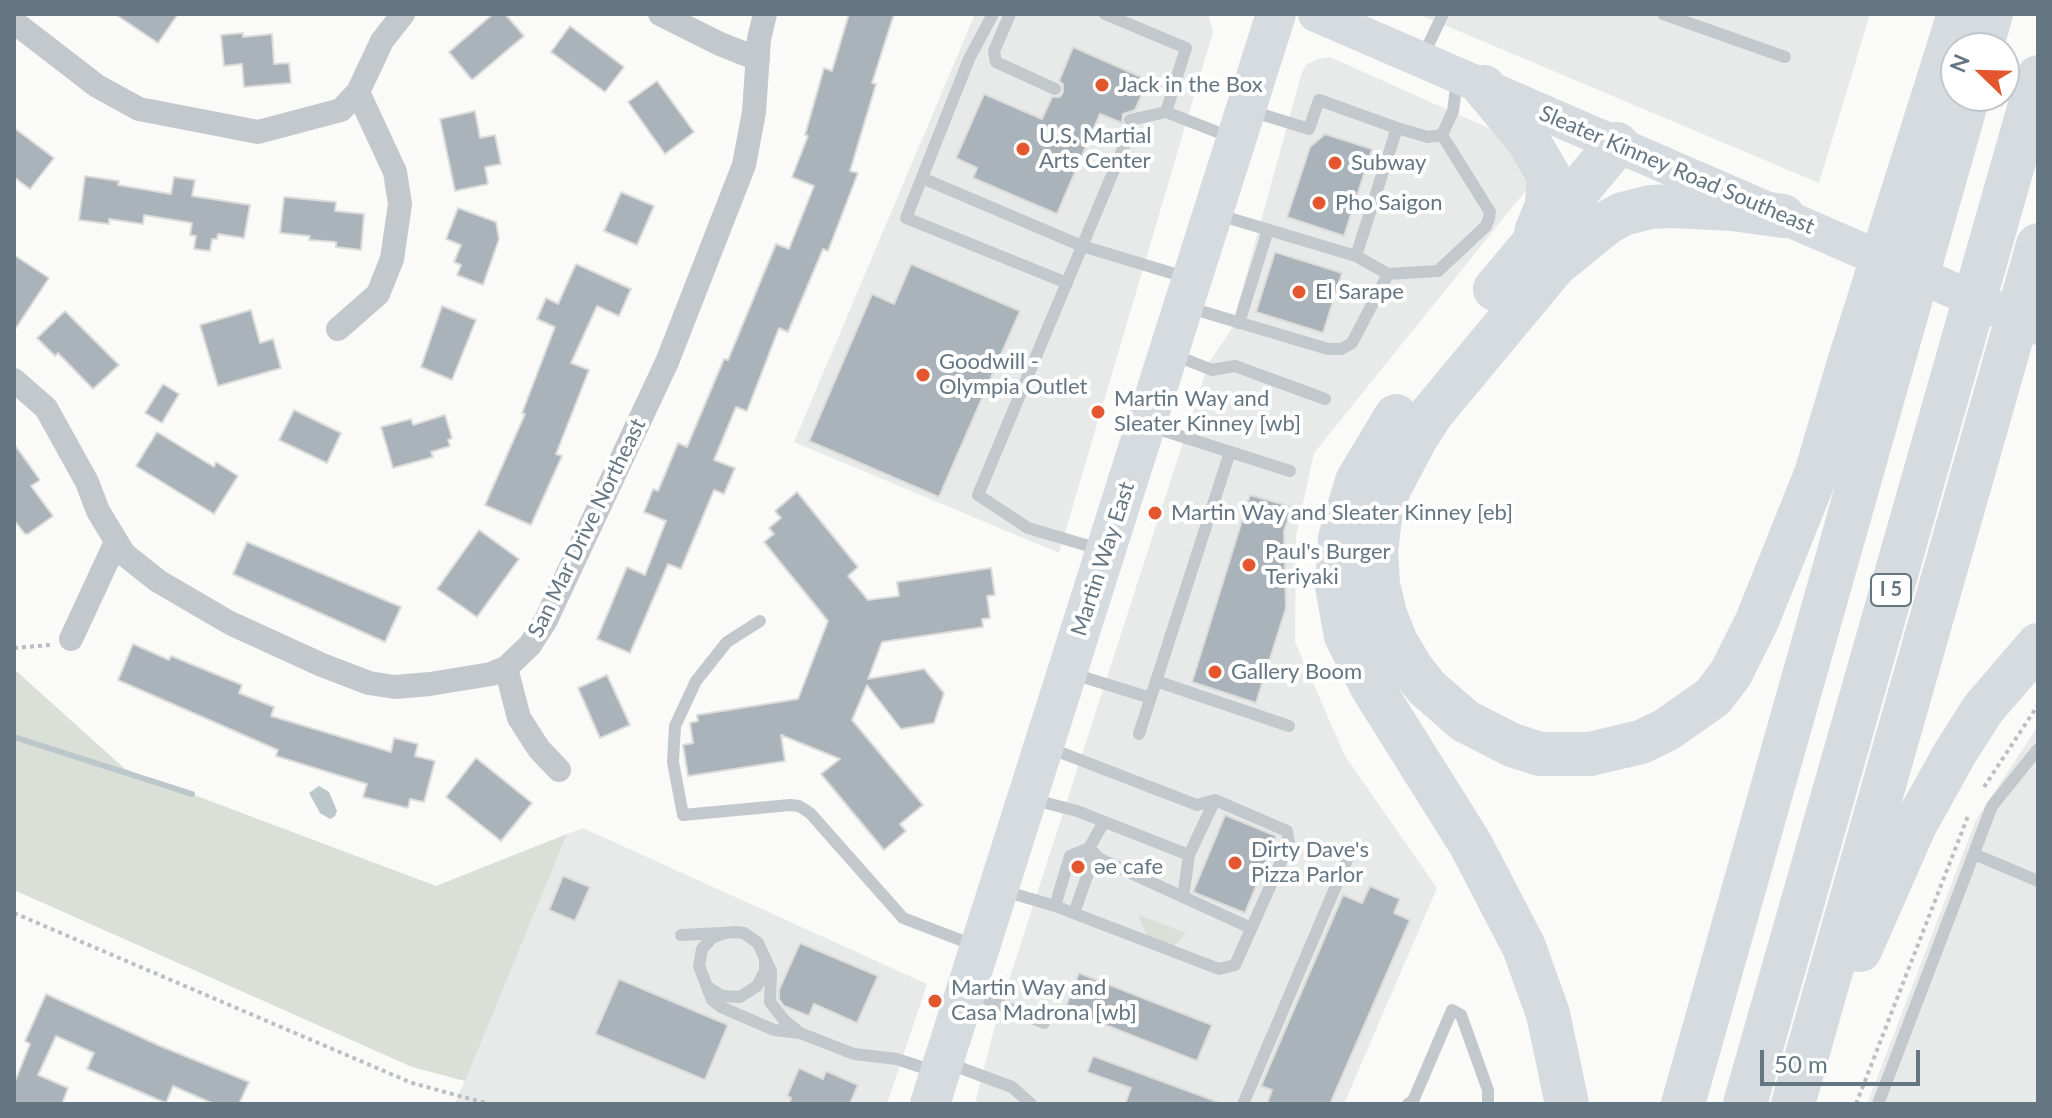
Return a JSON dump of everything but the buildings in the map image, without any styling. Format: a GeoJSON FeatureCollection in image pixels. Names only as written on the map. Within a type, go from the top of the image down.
{"type":"FeatureCollection","features":[{"type":"Feature","properties":{"kind":"highway"},"geometry":{"type":"LineString","coordinates":[[1783,216],[1719,208],[1662,206],[1623,214],[1608,222],[1555,265],[1432,413],[1416,438],[1389,489],[1380,518],[1376,551],[1378,584],[1396,642],[1412,669],[1427,688],[1465,721],[1512,745],[1540,754],[1590,754],[1641,742],[1666,730],[1713,697],[1731,673],[1757,621],[1816,474],[1856,337],[1959,14]]}},
{"type":"Feature","properties":{"kind":"highway","name":"I 5"},"geometry":{"type":"LineString","coordinates":[[1745,1104],[2038,77]]}},
{"type":"Feature","properties":{"kind":"highway"},"geometry":{"type":"LineString","coordinates":[[1471,82],[1528,140],[1549,176],[1547,205],[1530,247]]}},
{"type":"Feature","properties":{"kind":"highway"},"geometry":{"type":"LineString","coordinates":[[1683,1104],[1963,112]]}},
{"type":"Feature","properties":{"kind":"highway"},"geometry":{"type":"LineString","coordinates":[[1567,1104],[1548,1014],[1524,947],[1471,845],[1358,662],[1346,636],[1337,586],[1340,538],[1348,510],[1357,481],[1382,437],[1424,378],[1617,144]]}},
{"type":"Feature","properties":{"kind":"highway"},"geometry":{"type":"LineString","coordinates":[[1795,1104],[2038,245]]}},
{"type":"Feature","properties":{"kind":"highway"},"geometry":{"type":"LineString","coordinates":[[1955,538],[2038,326]]}},
{"type":"Feature","properties":{"kind":"highway"},"geometry":{"type":"LineString","coordinates":[[1795,1104],[1915,825],[1983,709],[2038,645]]}},
{"type":"Feature","properties":{"kind":"main road","name":"Martin Way East"},"geometry":{"type":"LineString","coordinates":[[938,1080],[1276,14]]}},
{"type":"Feature","properties":{"kind":"main road","name":"Sleater Kinney Road Southeast"},"geometry":{"type":"LineString","coordinates":[[1316,14],[2038,326]]}},
{"type":"Feature","properties":{"kind":"street"},"geometry":{"type":"LineString","coordinates":[[14,22],[97,86],[139,109],[258,132],[341,110],[358,92],[382,41],[403,14]]}},
{"type":"Feature","properties":{"kind":"street"},"geometry":{"type":"LineString","coordinates":[[660,14],[758,59]]}},
{"type":"Feature","properties":{"kind":"street","name":"San Mar Drive Northeast"},"geometry":{"type":"LineString","coordinates":[[506,668],[530,645],[546,620],[667,362],[744,165],[754,112],[759,39],[765,14]]}},
{"type":"Feature","properties":{"kind":"street"},"geometry":{"type":"LineString","coordinates":[[338,329],[378,294],[392,259],[400,204],[395,172],[358,92]]}},
{"type":"Feature","properties":{"kind":"street"},"geometry":{"type":"LineString","coordinates":[[14,380],[46,408],[70,448],[98,511],[124,554],[158,581],[230,623],[369,683],[395,687],[430,684],[491,674],[506,668],[519,718],[539,749],[559,770]]}},
{"type":"Feature","properties":{"kind":"street"},"geometry":{"type":"LineString","coordinates":[[71,639],[116,542]]}},
{"type":"Feature","properties":{"kind":"lane"},"geometry":{"type":"LineString","coordinates":[[993,14],[969,59],[906,218],[1067,283]]}},
{"type":"Feature","properties":{"kind":"lane"},"geometry":{"type":"LineString","coordinates":[[1010,14],[994,51],[996,62],[1055,89]]}},
{"type":"Feature","properties":{"kind":"lane"},"geometry":{"type":"LineString","coordinates":[[1105,14],[1186,48],[1166,112]]}},
{"type":"Feature","properties":{"kind":"lane"},"geometry":{"type":"LineString","coordinates":[[1421,60],[1443,14]]}},
{"type":"Feature","properties":{"kind":"lane"},"geometry":{"type":"LineString","coordinates":[[1663,14],[1785,57]]}},
{"type":"Feature","properties":{"kind":"lane"},"geometry":{"type":"LineString","coordinates":[[1442,135],[1471,82]]}},
{"type":"Feature","properties":{"kind":"lane"},"geometry":{"type":"LineString","coordinates":[[1130,120],[1166,112],[1241,125],[1309,129],[1319,100],[1428,137],[1442,135]]}},
{"type":"Feature","properties":{"kind":"lane"},"geometry":{"type":"LineString","coordinates":[[1356,256],[1397,128]]}},
{"type":"Feature","properties":{"kind":"lane"},"geometry":{"type":"LineString","coordinates":[[1213,213],[1356,256],[1388,274],[1438,271],[1486,226],[1490,212],[1442,135]]}},
{"type":"Feature","properties":{"kind":"lane"},"geometry":{"type":"LineString","coordinates":[[1106,551],[1028,528],[978,495],[1124,146]]}},
{"type":"Feature","properties":{"kind":"lane"},"geometry":{"type":"LineString","coordinates":[[922,178],[1188,293],[1239,323],[1328,349],[1341,349],[1352,343],[1388,274]]}},
{"type":"Feature","properties":{"kind":"lane"},"geometry":{"type":"LineString","coordinates":[[1239,323],[1268,230]]}},
{"type":"Feature","properties":{"kind":"lane"},"geometry":{"type":"LineString","coordinates":[[1169,353],[1212,370],[1235,366],[1325,399]]}},
{"type":"Feature","properties":{"kind":"lane"},"geometry":{"type":"LineString","coordinates":[[1146,425],[1290,471]]}},
{"type":"Feature","properties":{"kind":"lane"},"geometry":{"type":"LineString","coordinates":[[1139,734],[1230,452]]}},
{"type":"Feature","properties":{"kind":"lane"},"geometry":{"type":"LineString","coordinates":[[760,621],[727,642],[696,681],[675,726],[673,762],[683,815],[799,806],[810,813],[903,918],[979,947]]}},
{"type":"Feature","properties":{"kind":"lane"},"geometry":{"type":"LineString","coordinates":[[1067,673],[1151,698]]}},
{"type":"Feature","properties":{"kind":"lane"},"geometry":{"type":"LineString","coordinates":[[1156,681],[1289,726]]}},
{"type":"Feature","properties":{"kind":"lane"},"geometry":{"type":"LineString","coordinates":[[998,890],[1055,906],[1219,969],[1235,965],[1289,844],[1287,831],[1215,800],[1197,805],[1044,746]]}},
{"type":"Feature","properties":{"kind":"lane"},"geometry":{"type":"LineString","coordinates":[[1878,1104],[1992,806],[2038,749]]}},
{"type":"Feature","properties":{"kind":"lane"},"geometry":{"type":"LineString","coordinates":[[1027,798],[1077,811],[1189,855]]}},
{"type":"Feature","properties":{"kind":"lane"},"geometry":{"type":"LineString","coordinates":[[1183,897],[1189,855],[1215,800]]}},
{"type":"Feature","properties":{"kind":"lane"},"geometry":{"type":"LineString","coordinates":[[1074,913],[1091,865],[1089,848],[1104,822]]}},
{"type":"Feature","properties":{"kind":"lane"},"geometry":{"type":"LineString","coordinates":[[1089,848],[1100,859],[1251,928]]}},
{"type":"Feature","properties":{"kind":"lane"},"geometry":{"type":"LineString","coordinates":[[1055,906],[1070,856],[1089,848]]}},
{"type":"Feature","properties":{"kind":"lane"},"geometry":{"type":"LineString","coordinates":[[1974,854],[2038,881]]}},
{"type":"Feature","properties":{"kind":"lane"},"geometry":{"type":"LineString","coordinates":[[1243,1104],[1347,860]]}},
{"type":"Feature","properties":{"kind":"lane"},"geometry":{"type":"LineString","coordinates":[[699,958],[712,938],[724,933]]}},
{"type":"Feature","properties":{"kind":"lane"},"geometry":{"type":"LineString","coordinates":[[800,1033],[784,1020],[770,1002],[771,971],[752,937],[744,933],[681,935],[699,958],[703,981],[712,1000],[721,1007],[774,1030],[800,1033],[854,1054],[897,1059],[938,1080],[1012,1087],[1031,1104]]}},
{"type":"Feature","properties":{"kind":"lane"},"geometry":{"type":"LineString","coordinates":[[703,981],[714,993],[740,997],[757,986],[765,971],[766,960]]}},
{"type":"Feature","properties":{"kind":"lane"},"geometry":{"type":"LineString","coordinates":[[965,991],[1044,1023]]}},
{"type":"Feature","properties":{"kind":"lane"},"geometry":{"type":"LineString","coordinates":[[1414,1103],[1452,1010],[1461,1015],[1488,1090],[1488,1104]]}},
{"type":"Feature","properties":{"kind":"path"},"geometry":{"type":"LineString","coordinates":[[14,648],[71,639]]}},
{"type":"Feature","properties":{"kind":"path"},"geometry":{"type":"LineString","coordinates":[[14,913],[412,1083],[489,1104]]}},
{"type":"Feature","properties":{"kind":"shaded area"},"geometry":{"type":"Polygon","coordinates":[[[975,14],[1208,14],[1213,32],[1059,553],[794,442],[975,14]]]}},
{"type":"Feature","properties":{"kind":"shaded area"},"geometry":{"type":"Polygon","coordinates":[[[1418,14],[1870,14],[1819,183],[1418,14]]]}},
{"type":"Feature","properties":{"kind":"shaded area"},"geometry":{"type":"Polygon","coordinates":[[[1330,57],[1504,135],[1535,179],[1314,453],[1296,535],[1295,642],[1345,756],[1437,888],[1344,1104],[975,1104],[998,1014],[1209,362],[1231,330],[1302,72],[1307,64],[1330,57]]]}},
{"type":"Feature","properties":{"kind":"shaded area"},"geometry":{"type":"Polygon","coordinates":[[[14,669],[125,769],[436,886],[567,834],[465,1081],[412,1067],[14,890],[14,669]]]}},
{"type":"Feature","properties":{"kind":"shaded area"},"geometry":{"type":"Polygon","coordinates":[[[2038,726],[2038,1104],[1867,1104],[1976,820],[2038,726]]]}},
{"type":"Feature","properties":{"kind":"shaded area"},"geometry":{"type":"Polygon","coordinates":[[[319,786],[329,792],[337,811],[330,819],[320,813],[309,793],[319,786]]]}},
{"type":"Feature","properties":{"kind":"shaded area"},"geometry":{"type":"Polygon","coordinates":[[[583,828],[927,984],[887,1104],[455,1104],[567,834],[583,828]]]}},
{"type":"Feature","properties":{"kind":"shaded area"},"geometry":{"type":"Polygon","coordinates":[[[1138,915],[1186,933],[1168,952],[1152,946],[1138,915]]]}},
{"type":"Feature","properties":{"kind":"waterway"},"geometry":{"type":"LineString","coordinates":[[14,737],[192,794]]}},
{"type":"Feature","properties":{"kind":"place","name":"Jack in the Box"},"geometry":{"type":"Point","coordinates":[1102,85]}},
{"type":"Feature","properties":{"kind":"place","name":"U.S. Martial Arts Center"},"geometry":{"type":"Point","coordinates":[1023,149]}},
{"type":"Feature","properties":{"kind":"place","name":"Subway"},"geometry":{"type":"Point","coordinates":[1335,163]}},
{"type":"Feature","properties":{"kind":"place","name":"Pho Saigon"},"geometry":{"type":"Point","coordinates":[1319,203]}},
{"type":"Feature","properties":{"kind":"place","name":"El Sarape"},"geometry":{"type":"Point","coordinates":[1299,292]}},
{"type":"Feature","properties":{"kind":"place","name":"Goodwill - Olympia Outlet"},"geometry":{"type":"Point","coordinates":[923,375]}},
{"type":"Feature","properties":{"kind":"place","name":"Martin Way and Sleater Kinney [wb]"},"geometry":{"type":"Point","coordinates":[1098,412]}},
{"type":"Feature","properties":{"kind":"place","name":"Martin Way and Sleater Kinney [eb]"},"geometry":{"type":"Point","coordinates":[1155,513]}},
{"type":"Feature","properties":{"kind":"place","name":"Paul's Burger Teriyaki"},"geometry":{"type":"Point","coordinates":[1249,565]}},
{"type":"Feature","properties":{"kind":"place","name":"Gallery Boom"},"geometry":{"type":"Point","coordinates":[1215,672]}},
{"type":"Feature","properties":{"kind":"place","name":"Dirty Dave's Pizza Parlor"},"geometry":{"type":"Point","coordinates":[1235,863]}},
{"type":"Feature","properties":{"kind":"place","name":"əe cafe"},"geometry":{"type":"Point","coordinates":[1078,867]}},
{"type":"Feature","properties":{"kind":"place","name":"Martin Way and Casa Madrona [wb]"},"geometry":{"type":"Point","coordinates":[935,1001]}}]}
